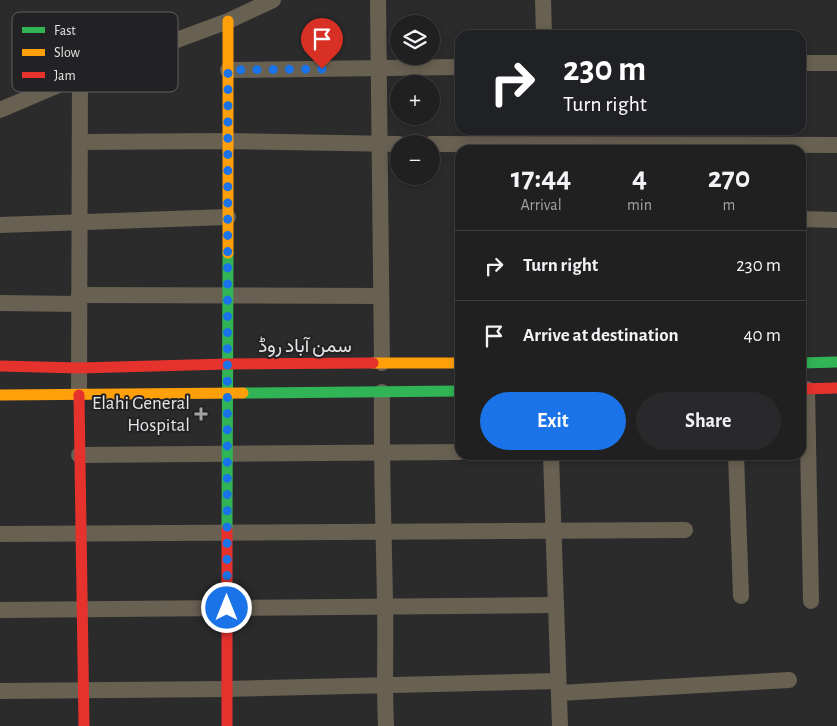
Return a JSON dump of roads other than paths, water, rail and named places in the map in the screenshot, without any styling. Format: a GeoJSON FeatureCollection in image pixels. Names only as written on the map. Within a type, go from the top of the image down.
{"type":"FeatureCollection","features":[{"type":"Feature","properties":{"kind":"street"},"geometry":{"type":"LineString","coordinates":[[178,40],[228,21],[273,0]]}},
{"type":"Feature","properties":{"kind":"street"},"geometry":{"type":"LineString","coordinates":[[378,0],[382,364]]}},
{"type":"Feature","properties":{"kind":"street"},"geometry":{"type":"LineString","coordinates":[[543,0],[544,30]]}},
{"type":"Feature","properties":{"kind":"street"},"geometry":{"type":"LineString","coordinates":[[227,726],[228,21]]}},
{"type":"Feature","properties":{"kind":"street"},"geometry":{"type":"LineString","coordinates":[[806,63],[837,62]]}},
{"type":"Feature","properties":{"kind":"street"},"geometry":{"type":"LineString","coordinates":[[228,70],[455,67]]}},
{"type":"Feature","properties":{"kind":"street"},"geometry":{"type":"LineString","coordinates":[[0,110],[42,92]]}},
{"type":"Feature","properties":{"kind":"street"},"geometry":{"type":"LineString","coordinates":[[80,92],[79,455],[82,533],[84,726]]}},
{"type":"Feature","properties":{"kind":"street"},"geometry":{"type":"LineString","coordinates":[[80,142],[228,141],[390,144]]}},
{"type":"Feature","properties":{"kind":"street"},"geometry":{"type":"LineString","coordinates":[[440,144],[545,142],[837,145]]}},
{"type":"Feature","properties":{"kind":"street"},"geometry":{"type":"LineString","coordinates":[[0,225],[228,217]]}},
{"type":"Feature","properties":{"kind":"street"},"geometry":{"type":"LineString","coordinates":[[806,219],[837,220]]}},
{"type":"Feature","properties":{"kind":"street"},"geometry":{"type":"LineString","coordinates":[[0,303],[79,299],[228,296],[381,296]]}},
{"type":"Feature","properties":{"kind":"street"},"geometry":{"type":"LineString","coordinates":[[806,363],[837,362]]}},
{"type":"Feature","properties":{"kind":"street","name":"سمن آباد روڈ"},"geometry":{"type":"LineString","coordinates":[[0,366],[79,368],[228,364],[455,363]]}},
{"type":"Feature","properties":{"kind":"street"},"geometry":{"type":"LineString","coordinates":[[806,389],[837,388]]}},
{"type":"Feature","properties":{"kind":"street"},"geometry":{"type":"LineString","coordinates":[[0,395],[455,391]]}},
{"type":"Feature","properties":{"kind":"street"},"geometry":{"type":"LineString","coordinates":[[382,392],[385,606],[384,685],[386,726]]}},
{"type":"Feature","properties":{"kind":"street"},"geometry":{"type":"LineString","coordinates":[[806,450],[811,601]]}},
{"type":"Feature","properties":{"kind":"street"},"geometry":{"type":"LineString","coordinates":[[79,455],[455,452]]}},
{"type":"Feature","properties":{"kind":"street"},"geometry":{"type":"LineString","coordinates":[[551,460],[560,726]]}},
{"type":"Feature","properties":{"kind":"street"},"geometry":{"type":"LineString","coordinates":[[736,460],[741,596]]}},
{"type":"Feature","properties":{"kind":"street"},"geometry":{"type":"LineString","coordinates":[[0,534],[685,530]]}},
{"type":"Feature","properties":{"kind":"street"},"geometry":{"type":"LineString","coordinates":[[0,610],[556,605]]}},
{"type":"Feature","properties":{"kind":"street"},"geometry":{"type":"LineString","coordinates":[[0,691],[227,689],[384,685],[558,687],[789,680]]}},
{"type":"Feature","properties":{"kind":"place","name":"Elahi General Hospital"},"geometry":{"type":"Point","coordinates":[201,414]}}]}
